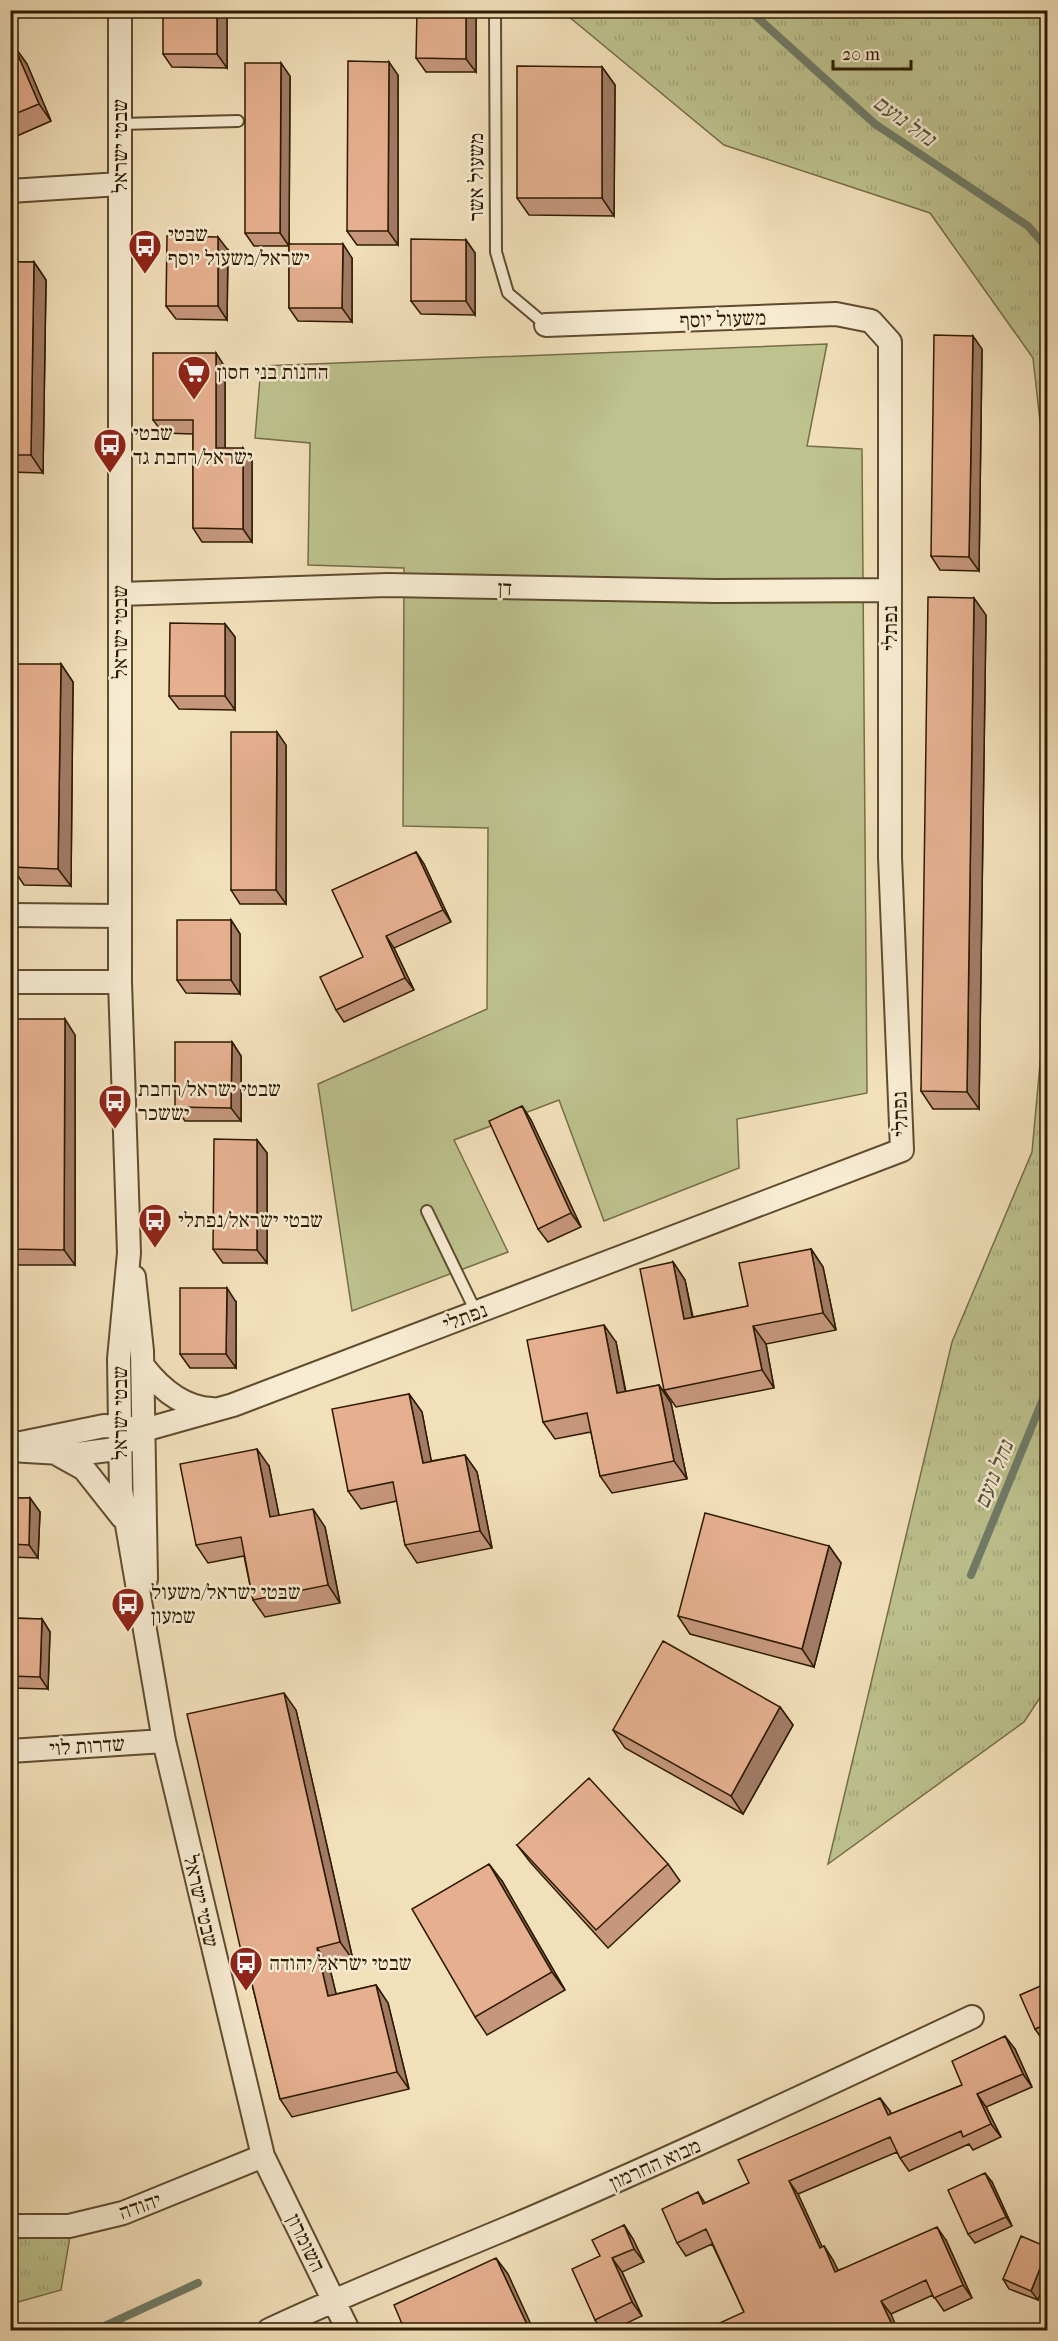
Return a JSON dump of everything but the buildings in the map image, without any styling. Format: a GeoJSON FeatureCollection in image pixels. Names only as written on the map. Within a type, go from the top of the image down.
{"type":"FeatureCollection","features":[{"type":"Feature","properties":{"kind":"street","name":"שבטי ישראל"},"geometry":{"type":"LineString","coordinates":[[120,10],[120,982],[129,1252],[141,1322],[143,1366],[147,1644]]}},
{"type":"Feature","properties":{"kind":"street"},"geometry":{"type":"LineString","coordinates":[[10,191],[120,184]]}},
{"type":"Feature","properties":{"kind":"street","name":"משעול יוסף"},"geometry":{"type":"LineString","coordinates":[[546,325],[836,314],[871,321],[890,342]]}},
{"type":"Feature","properties":{"kind":"street","name":"נפתלי"},"geometry":{"type":"LineString","coordinates":[[144,1430],[220,1409],[902,1150],[890,857],[890,342]]}},
{"type":"Feature","properties":{"kind":"street","name":"דן"},"geometry":{"type":"LineString","coordinates":[[120,594],[387,585],[716,591],[890,590]]}},
{"type":"Feature","properties":{"kind":"street"},"geometry":{"type":"LineString","coordinates":[[10,915],[120,916]]}},
{"type":"Feature","properties":{"kind":"street"},"geometry":{"type":"LineString","coordinates":[[10,982],[120,982]]}},
{"type":"Feature","properties":{"kind":"street","name":"שבטי ישראל"},"geometry":{"type":"LineString","coordinates":[[129,1252],[121,1316],[119,1436],[125,1523],[164,1741],[263,2156]]}},
{"type":"Feature","properties":{"kind":"street"},"geometry":{"type":"LineString","coordinates":[[143,1366],[172,1396],[197,1407],[220,1409]]}},
{"type":"Feature","properties":{"kind":"street"},"geometry":{"type":"LineString","coordinates":[[10,1445],[119,1436],[144,1430]]}},
{"type":"Feature","properties":{"kind":"street"},"geometry":{"type":"LineString","coordinates":[[10,1450],[55,1453],[95,1452],[119,1436]]}},
{"type":"Feature","properties":{"kind":"street"},"geometry":{"type":"LineString","coordinates":[[55,1453],[84,1469],[110,1500],[125,1523]]}},
{"type":"Feature","properties":{"kind":"street","name":"שדרות לוי"},"geometry":{"type":"LineString","coordinates":[[10,1751],[164,1741]]}},
{"type":"Feature","properties":{"kind":"street","name":"מבוא החרמון"},"geometry":{"type":"LineString","coordinates":[[269,2331],[333,2300],[527,2220],[753,2121],[972,2017]]}},
{"type":"Feature","properties":{"kind":"street","name":"יהודה"},"geometry":{"type":"LineString","coordinates":[[10,2226],[69,2226],[123,2213],[263,2156]]}},
{"type":"Feature","properties":{"kind":"street","name":"השומרון"},"geometry":{"type":"LineString","coordinates":[[263,2156],[348,2331]]}},
{"type":"Feature","properties":{"kind":"lane","name":"משעול אשר"},"geometry":{"type":"LineString","coordinates":[[495,10],[496,252],[508,293],[546,325]]}},
{"type":"Feature","properties":{"kind":"lane"},"geometry":{"type":"LineString","coordinates":[[120,124],[238,121]]}},
{"type":"Feature","properties":{"kind":"lane"},"geometry":{"type":"LineString","coordinates":[[427,1211],[476,1312]]}},
{"type":"Feature","properties":{"kind":"green space"},"geometry":{"type":"Polygon","coordinates":[[[562,11],[1047,11],[1047,485],[1033,358],[930,213],[724,145],[562,11]]]}},
{"type":"Feature","properties":{"kind":"green space"},"geometry":{"type":"Polygon","coordinates":[[[827,344],[807,446],[862,449],[867,1093],[737,1119],[739,1168],[604,1221],[559,1100],[454,1140],[508,1252],[352,1311],[318,1084],[487,1009],[488,828],[403,826],[404,568],[308,565],[310,443],[255,438],[261,366],[827,344]]]}},
{"type":"Feature","properties":{"kind":"green space"},"geometry":{"type":"Polygon","coordinates":[[[1047,987],[1047,1687],[1024,1722],[828,1864],[952,1342],[1032,1152],[1047,987]]]}},
{"type":"Feature","properties":{"kind":"green space"},"geometry":{"type":"Polygon","coordinates":[[[70,2236],[61,2290],[11,2304],[11,2239],[70,2236]]]}},
{"type":"Feature","properties":{"kind":"waterway","name":"נחל נועם"},"geometry":{"type":"LineString","coordinates":[[749,10],[875,124],[1028,226],[1048,249]]}},
{"type":"Feature","properties":{"kind":"waterway","name":"נחל נועם"},"geometry":{"type":"LineString","coordinates":[[971,1575],[1048,1387]]}},
{"type":"Feature","properties":{"kind":"waterway","name":"נחל נועם"},"geometry":{"type":"LineString","coordinates":[[96,2330],[198,2283]]}},
{"type":"Feature","properties":{"kind":"place","name":"שבטי ישראל/משעול יוסף"},"geometry":{"type":"Point","coordinates":[145,275]}},
{"type":"Feature","properties":{"kind":"place","name":"החנות בני חסון"},"geometry":{"type":"Point","coordinates":[194,401]}},
{"type":"Feature","properties":{"kind":"place","name":"שבטי ישראל/רחבת גד"},"geometry":{"type":"Point","coordinates":[110,474]}},
{"type":"Feature","properties":{"kind":"place","name":"שבטי ישראל/רחבת יששכר"},"geometry":{"type":"Point","coordinates":[115,1130]}},
{"type":"Feature","properties":{"kind":"place","name":"שבטי ישראל/נפתלי"},"geometry":{"type":"Point","coordinates":[155,1249]}},
{"type":"Feature","properties":{"kind":"place","name":"שבטי ישראל/משעול שמעון"},"geometry":{"type":"Point","coordinates":[128,1633]}},
{"type":"Feature","properties":{"kind":"place","name":"שבטי ישראל/יהודה"},"geometry":{"type":"Point","coordinates":[246,1992]}}]}
